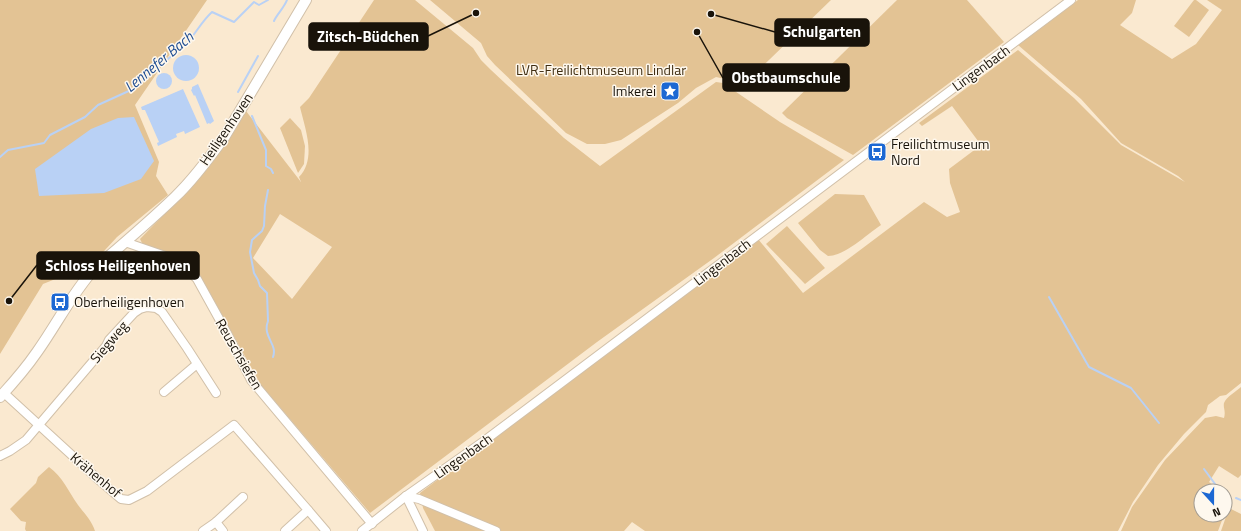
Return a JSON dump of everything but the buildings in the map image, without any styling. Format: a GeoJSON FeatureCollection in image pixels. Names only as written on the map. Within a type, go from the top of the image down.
{"type":"FeatureCollection","features":[{"type":"Feature","properties":{"kind":"main road","name":"Heiligenhoven"},"geometry":{"type":"LineString","coordinates":[[2,395],[37,352],[85,279],[95,268],[176,197],[213,152],[225,136],[306,0]]}},
{"type":"Feature","properties":{"kind":"street","name":"Lingenbach"},"geometry":{"type":"LineString","coordinates":[[362,531],[406,496],[484,441],[1072,0]]}},
{"type":"Feature","properties":{"kind":"street","name":"Reuschsiefen"},"geometry":{"type":"LineString","coordinates":[[125,242],[174,259],[196,278],[251,380],[372,524]]}},
{"type":"Feature","properties":{"kind":"street","name":"Siegweg"},"geometry":{"type":"LineString","coordinates":[[0,456],[26,440],[106,346],[109,340],[134,313],[140,309],[147,307],[156,308],[162,312],[188,348],[216,393]]}},
{"type":"Feature","properties":{"kind":"street"},"geometry":{"type":"LineString","coordinates":[[164,392],[197,364]]}},
{"type":"Feature","properties":{"kind":"street","name":"Krähenhof"},"geometry":{"type":"LineString","coordinates":[[2,395],[40,424],[120,498],[129,500],[147,491],[234,425],[308,510]]}},
{"type":"Feature","properties":{"kind":"street"},"geometry":{"type":"LineString","coordinates":[[406,496],[423,531]]}},
{"type":"Feature","properties":{"kind":"street"},"geometry":{"type":"LineString","coordinates":[[406,496],[419,499],[496,531]]}},
{"type":"Feature","properties":{"kind":"street"},"geometry":{"type":"LineString","coordinates":[[203,531],[216,522],[243,497]]}},
{"type":"Feature","properties":{"kind":"street"},"geometry":{"type":"LineString","coordinates":[[285,531],[308,510],[326,531]]}},
{"type":"Feature","properties":{"kind":"street"},"geometry":{"type":"LineString","coordinates":[[216,522],[223,531]]}},
{"type":"Feature","properties":{"kind":"green space"},"geometry":{"type":"Polygon","coordinates":[[[0,0],[207,0],[135,105],[159,162],[156,176],[168,195],[117,237],[82,275],[63,276],[43,284],[0,354],[0,0]]]}},
{"type":"Feature","properties":{"kind":"green space"},"geometry":{"type":"Polygon","coordinates":[[[374,0],[415,0],[473,48],[481,60],[491,70],[564,138],[600,166],[716,82],[723,83],[780,122],[844,160],[714,258],[597,342],[370,513],[261,385],[203,281],[187,264],[176,256],[146,247],[140,239],[178,200],[228,139],[246,111],[301,182],[299,177],[304,169],[309,152],[307,134],[300,107],[309,98],[374,0]],[[280,214],[253,258],[292,299],[332,247],[280,214]]]}},
{"type":"Feature","properties":{"kind":"green space","name":"LVR-Freilichtmuseum Lindlar"},"geometry":{"type":"Polygon","coordinates":[[[430,0],[831,0],[740,88],[729,76],[725,79],[716,77],[696,88],[678,103],[621,140],[605,144],[587,144],[566,133],[495,65],[487,56],[481,43],[430,0]]]}},
{"type":"Feature","properties":{"kind":"green space"},"geometry":{"type":"Polygon","coordinates":[[[897,0],[967,0],[1004,42],[853,155],[787,118],[782,113],[897,0]]]}},
{"type":"Feature","properties":{"kind":"green space"},"geometry":{"type":"Polygon","coordinates":[[[1078,0],[1136,0],[1132,13],[1120,25],[1172,59],[1196,44],[1222,10],[1207,0],[1241,0],[1241,383],[1226,395],[1220,396],[1208,405],[1206,412],[1184,434],[1158,465],[1133,502],[1118,531],[645,531],[632,522],[624,531],[500,531],[421,498],[420,493],[758,239],[803,293],[924,202],[947,217],[960,212],[950,183],[949,169],[981,145],[952,106],[922,126],[919,123],[1018,50],[1074,98],[1121,145],[1185,182],[1178,176],[1121,143],[1081,99],[1018,45],[1078,0]]]}},
{"type":"Feature","properties":{"kind":"green space"},"geometry":{"type":"Polygon","coordinates":[[[1194,0],[1209,10],[1189,37],[1174,26],[1194,0]]]}},
{"type":"Feature","properties":{"kind":"green space"},"geometry":{"type":"Polygon","coordinates":[[[290,118],[301,130],[305,146],[304,164],[298,173],[280,128],[290,118]]]}},
{"type":"Feature","properties":{"kind":"green space"},"geometry":{"type":"Polygon","coordinates":[[[835,194],[864,195],[881,225],[848,249],[841,253],[828,256],[820,250],[798,223],[835,194]]]}},
{"type":"Feature","properties":{"kind":"green space"},"geometry":{"type":"Polygon","coordinates":[[[787,226],[825,268],[805,284],[766,244],[787,226]]]}},
{"type":"Feature","properties":{"kind":"green space"},"geometry":{"type":"Polygon","coordinates":[[[1241,387],[1241,475],[1238,478],[1219,466],[1209,482],[1210,483],[1193,483],[1193,523],[1221,523],[1218,531],[1121,531],[1132,507],[1165,460],[1205,418],[1216,416],[1224,418],[1224,403],[1229,396],[1241,387]]]}},
{"type":"Feature","properties":{"kind":"green space"},"geometry":{"type":"Polygon","coordinates":[[[49,467],[62,480],[78,505],[90,520],[95,531],[26,531],[26,522],[21,521],[10,509],[36,483],[38,477],[49,467]]]}},
{"type":"Feature","properties":{"kind":"green space"},"geometry":{"type":"Polygon","coordinates":[[[422,503],[491,531],[435,531],[422,503]]]}},
{"type":"Feature","properties":{"kind":"green space"},"geometry":{"type":"Polygon","coordinates":[[[1233,510],[1241,514],[1241,531],[1221,531],[1224,523],[1233,523],[1233,510]]]}},
{"type":"Feature","properties":{"kind":"water"},"geometry":{"type":"Polygon","coordinates":[[[186,55],[195,59],[199,68],[195,77],[186,81],[177,77],[173,68],[177,59],[186,55]]]}},
{"type":"Feature","properties":{"kind":"water"},"geometry":{"type":"Polygon","coordinates":[[[161,73],[167,73],[172,78],[170,87],[167,89],[161,89],[156,84],[156,78],[161,73]]]}},
{"type":"Feature","properties":{"kind":"water"},"geometry":{"type":"Polygon","coordinates":[[[198,84],[214,121],[210,124],[207,124],[195,95],[194,96],[191,90],[192,87],[198,84]]]}},
{"type":"Feature","properties":{"kind":"water"},"geometry":{"type":"Polygon","coordinates":[[[183,89],[200,127],[185,134],[184,131],[176,134],[177,137],[158,146],[157,143],[159,142],[145,110],[142,110],[141,107],[183,89]]]}},
{"type":"Feature","properties":{"kind":"water"},"geometry":{"type":"Polygon","coordinates":[[[134,117],[154,161],[141,179],[104,193],[39,196],[35,169],[91,129],[118,118],[134,117]]]}},
{"type":"Feature","properties":{"kind":"waterway","name":"Lennefer Bach"},"geometry":{"type":"LineString","coordinates":[[0,157],[8,150],[44,143],[50,135],[85,117],[98,105],[131,90],[187,43],[212,12],[234,22],[254,2],[259,5],[268,0]]}},
{"type":"Feature","properties":{"kind":"waterway"},"geometry":{"type":"LineString","coordinates":[[274,21],[287,0]]}},
{"type":"Feature","properties":{"kind":"waterway"},"geometry":{"type":"LineString","coordinates":[[238,92],[258,56]]}},
{"type":"Feature","properties":{"kind":"waterway"},"geometry":{"type":"LineString","coordinates":[[252,116],[266,150],[266,166],[271,169],[273,173]]}},
{"type":"Feature","properties":{"kind":"waterway"},"geometry":{"type":"LineString","coordinates":[[268,190],[265,206],[264,226],[262,231],[252,240],[250,252],[254,273],[260,286],[267,293],[267,332],[274,352],[273,357]]}},
{"type":"Feature","properties":{"kind":"waterway"},"geometry":{"type":"LineString","coordinates":[[1049,297],[1089,367],[1131,388],[1159,423]]}},
{"type":"Feature","properties":{"kind":"waterway"},"geometry":{"type":"LineString","coordinates":[[1204,469],[1214,483]]}},
{"type":"Feature","properties":{"kind":"waterway"},"geometry":{"type":"LineString","coordinates":[[1236,498],[1241,500]]}},
{"type":"Feature","properties":{"kind":"place","name":"Zitsch-Büdchen"},"geometry":{"type":"Point","coordinates":[476,13]}},
{"type":"Feature","properties":{"kind":"place","name":"Schulgarten"},"geometry":{"type":"Point","coordinates":[711,14]}},
{"type":"Feature","properties":{"kind":"place","name":"Obstbaumschule"},"geometry":{"type":"Point","coordinates":[697,32]}},
{"type":"Feature","properties":{"kind":"place","name":"Imkerei"},"geometry":{"type":"Point","coordinates":[670,91]}},
{"type":"Feature","properties":{"kind":"place","name":"Freilichtmuseum Nord"},"geometry":{"type":"Point","coordinates":[877,152]}},
{"type":"Feature","properties":{"kind":"place","name":"Schloss Heiligenhoven"},"geometry":{"type":"Point","coordinates":[9,301]}},
{"type":"Feature","properties":{"kind":"place","name":"Oberheiligenhoven"},"geometry":{"type":"Point","coordinates":[60,302]}}]}
